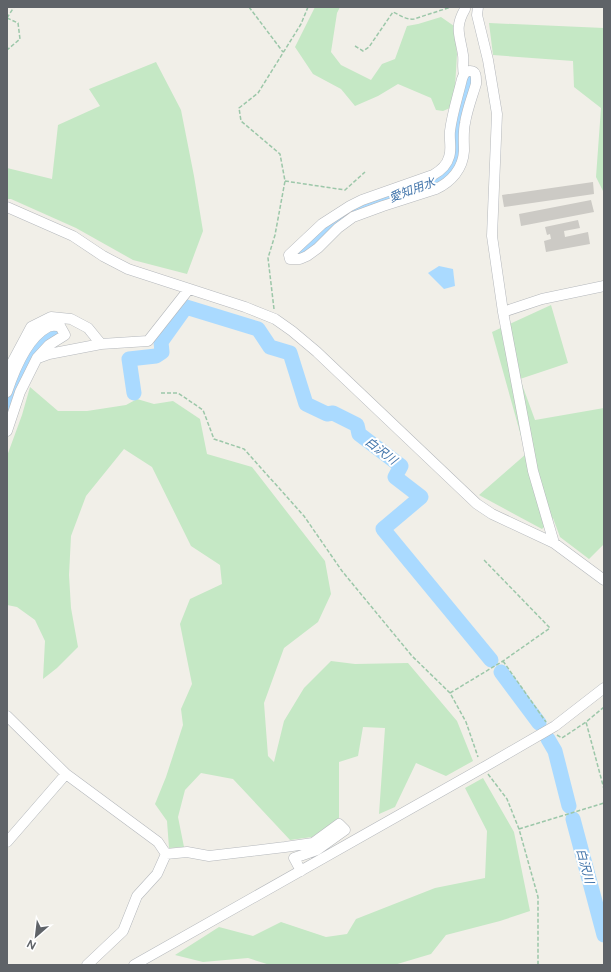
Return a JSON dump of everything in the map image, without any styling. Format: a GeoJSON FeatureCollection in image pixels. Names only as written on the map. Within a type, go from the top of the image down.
{"type":"FeatureCollection","features":[{"type":"Feature","properties":{"kind":"street"},"geometry":{"type":"LineString","coordinates":[[478,7],[477,15],[488,60],[497,114],[492,236],[503,312],[532,471],[554,543]]}},
{"type":"Feature","properties":{"kind":"street"},"geometry":{"type":"LineString","coordinates":[[464,74],[469,71],[474,72],[476,84],[465,123],[463,159],[457,173],[443,186],[383,206],[353,218],[338,228],[318,248],[307,256],[300,259],[290,259],[289,255],[296,247],[322,224],[350,206],[362,200],[433,175],[440,171],[445,164],[449,157],[450,150],[451,122],[464,74],[463,56],[458,32],[460,18],[465,9]]}},
{"type":"Feature","properties":{"kind":"street"},"geometry":{"type":"LineString","coordinates":[[7,207],[73,236],[103,256],[128,269],[245,307],[275,319],[317,352],[477,504],[492,514],[554,543],[604,580]]}},
{"type":"Feature","properties":{"kind":"street"},"geometry":{"type":"LineString","coordinates":[[503,312],[542,298],[604,286]]}},
{"type":"Feature","properties":{"kind":"street"},"geometry":{"type":"LineString","coordinates":[[37,358],[49,354],[101,344],[148,341],[189,289]]}},
{"type":"Feature","properties":{"kind":"street"},"geometry":{"type":"LineString","coordinates":[[7,372],[31,327],[51,317],[71,319],[88,328],[101,344]]}},
{"type":"Feature","properties":{"kind":"street"},"geometry":{"type":"LineString","coordinates":[[7,392],[25,350],[37,336],[49,326],[60,326],[65,335],[49,345],[37,358],[20,392],[7,431]]}},
{"type":"Feature","properties":{"kind":"street"},"geometry":{"type":"LineString","coordinates":[[134,965],[536,737],[560,722],[604,688]]}},
{"type":"Feature","properties":{"kind":"street"},"geometry":{"type":"LineString","coordinates":[[7,716],[66,774],[158,842],[166,854]]}},
{"type":"Feature","properties":{"kind":"street"},"geometry":{"type":"LineString","coordinates":[[7,842],[66,774]]}},
{"type":"Feature","properties":{"kind":"street"},"geometry":{"type":"LineString","coordinates":[[166,854],[187,852],[209,856],[285,848],[313,843],[339,824],[344,830],[317,850],[294,858],[301,871]]}},
{"type":"Feature","properties":{"kind":"street"},"geometry":{"type":"LineString","coordinates":[[87,965],[123,931],[137,896],[157,874],[166,854]]}},
{"type":"Feature","properties":{"kind":"path"},"geometry":{"type":"LineString","coordinates":[[7,50],[20,39],[18,23],[7,18],[14,7]]}},
{"type":"Feature","properties":{"kind":"path"},"geometry":{"type":"LineString","coordinates":[[249,7],[283,52]]}},
{"type":"Feature","properties":{"kind":"path"},"geometry":{"type":"LineString","coordinates":[[275,319],[268,258],[275,235],[286,181],[280,154],[241,121],[239,108],[258,93],[300,24],[308,7]]}},
{"type":"Feature","properties":{"kind":"path"},"geometry":{"type":"LineString","coordinates":[[355,46],[363,51],[369,47],[393,12],[410,20],[414,20],[450,7]]}},
{"type":"Feature","properties":{"kind":"path"},"geometry":{"type":"LineString","coordinates":[[286,181],[345,190],[365,172]]}},
{"type":"Feature","properties":{"kind":"path"},"geometry":{"type":"LineString","coordinates":[[161,393],[178,393],[202,410],[214,440],[244,449],[304,516],[342,571],[412,656],[450,693],[466,722],[478,757]]}},
{"type":"Feature","properties":{"kind":"path"},"geometry":{"type":"LineString","coordinates":[[450,693],[503,661],[550,628],[484,560]]}},
{"type":"Feature","properties":{"kind":"path"},"geometry":{"type":"LineString","coordinates":[[503,661],[547,724]]}},
{"type":"Feature","properties":{"kind":"path"},"geometry":{"type":"LineString","coordinates":[[555,734],[562,738],[586,722],[604,707]]}},
{"type":"Feature","properties":{"kind":"path"},"geometry":{"type":"LineString","coordinates":[[586,722],[604,789]]}},
{"type":"Feature","properties":{"kind":"path"},"geometry":{"type":"LineString","coordinates":[[488,774],[507,799],[519,829],[538,898],[538,965]]}},
{"type":"Feature","properties":{"kind":"path"},"geometry":{"type":"LineString","coordinates":[[519,829],[604,803]]}},
{"type":"Feature","properties":{"kind":"green space"},"geometry":{"type":"Polygon","coordinates":[[[315,7],[340,7],[337,13],[331,52],[341,65],[371,80],[382,64],[395,59],[407,26],[441,17],[454,26],[457,54],[455,87],[450,108],[443,111],[436,110],[431,98],[398,84],[378,96],[355,106],[341,89],[313,74],[295,47],[315,7]]]}},
{"type":"Feature","properties":{"kind":"green space"},"geometry":{"type":"Polygon","coordinates":[[[489,23],[604,28],[604,193],[596,177],[601,108],[574,87],[573,61],[493,55],[489,23]]]}},
{"type":"Feature","properties":{"kind":"green space"},"geometry":{"type":"Polygon","coordinates":[[[156,62],[181,110],[203,231],[187,274],[133,260],[76,228],[11,199],[7,199],[7,168],[52,179],[58,125],[100,106],[89,89],[156,62]]]}},
{"type":"Feature","properties":{"kind":"green space"},"geometry":{"type":"Polygon","coordinates":[[[551,305],[568,363],[520,379],[535,420],[604,408],[604,544],[589,559],[560,537],[553,518],[542,529],[479,495],[526,454],[492,332],[551,305]]]}},
{"type":"Feature","properties":{"kind":"green space"},"geometry":{"type":"Polygon","coordinates":[[[30,387],[58,411],[87,411],[126,405],[137,399],[154,404],[173,401],[200,419],[207,454],[252,467],[325,561],[331,594],[318,622],[284,648],[264,703],[268,756],[274,762],[284,721],[304,688],[331,661],[355,664],[408,663],[457,721],[473,761],[446,776],[416,763],[395,807],[379,814],[385,728],[363,727],[358,756],[339,762],[339,818],[312,837],[290,840],[233,779],[201,773],[185,790],[178,817],[184,847],[169,848],[167,821],[155,804],[166,777],[183,725],[181,709],[192,684],[180,624],[190,599],[222,584],[220,565],[191,546],[152,467],[124,449],[86,496],[71,536],[69,575],[71,608],[78,647],[57,668],[43,679],[45,641],[35,620],[17,607],[7,605],[7,456],[22,415],[30,387]]]}},
{"type":"Feature","properties":{"kind":"green space"},"geometry":{"type":"Polygon","coordinates":[[[483,778],[514,832],[530,911],[500,921],[446,935],[431,954],[394,965],[270,965],[248,958],[203,962],[175,955],[219,927],[253,936],[281,922],[326,937],[347,934],[356,919],[435,888],[485,878],[487,831],[465,788],[483,778]]]}},
{"type":"Feature","properties":{"kind":"water"},"geometry":{"type":"Polygon","coordinates":[[[439,266],[453,269],[455,286],[444,289],[428,273],[439,266]]]}},
{"type":"Feature","properties":{"kind":"building"},"geometry":{"type":"Polygon","coordinates":[[[593,182],[594,194],[504,207],[502,195],[593,182]]]}},
{"type":"Feature","properties":{"kind":"building"},"geometry":{"type":"Polygon","coordinates":[[[591,200],[594,212],[521,226],[519,214],[591,200]]]}},
{"type":"Feature","properties":{"kind":"building"},"geometry":{"type":"Polygon","coordinates":[[[578,220],[580,228],[564,231],[565,237],[588,232],[590,244],[546,252],[544,241],[551,239],[550,234],[547,235],[545,227],[578,220]]]}},
{"type":"Feature","properties":{"kind":"waterway","name":"愛知用水"},"geometry":{"type":"LineString","coordinates":[[291,256],[306,250],[329,228],[347,214],[370,204],[417,189],[447,175],[454,166],[458,155],[458,126],[470,78]]}},
{"type":"Feature","properties":{"kind":"waterway","name":"白沢川"},"geometry":{"type":"LineString","coordinates":[[134,393],[129,359],[156,356],[162,352],[161,342],[186,307],[258,329],[270,347],[290,353],[306,404],[327,414],[333,413],[357,425],[359,434],[401,466],[395,477],[421,497],[383,529],[491,660]]}},
{"type":"Feature","properties":{"kind":"waterway","name":"愛知用水"},"geometry":{"type":"LineString","coordinates":[[7,413],[29,353],[45,338],[59,330]]}},
{"type":"Feature","properties":{"kind":"waterway","name":"白沢川"},"geometry":{"type":"LineString","coordinates":[[501,672],[539,723]]}},
{"type":"Feature","properties":{"kind":"waterway","name":"白沢川"},"geometry":{"type":"LineString","coordinates":[[548,739],[555,751],[569,806]]}},
{"type":"Feature","properties":{"kind":"waterway","name":"白沢川"},"geometry":{"type":"LineString","coordinates":[[573,819],[604,935]]}}]}
